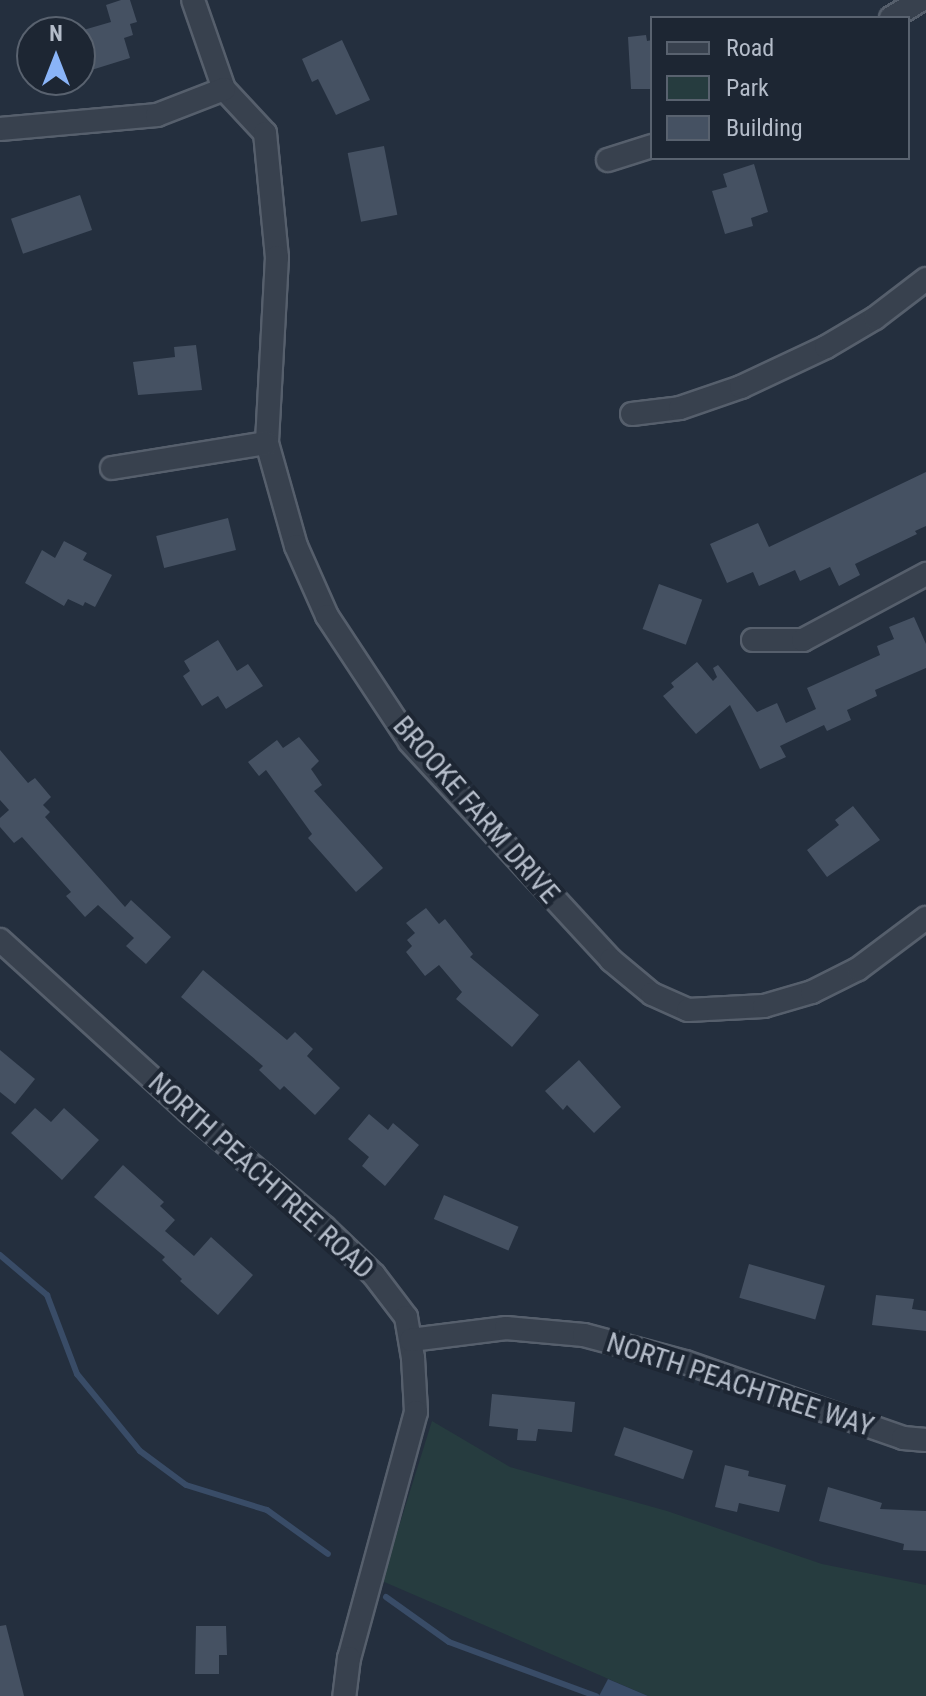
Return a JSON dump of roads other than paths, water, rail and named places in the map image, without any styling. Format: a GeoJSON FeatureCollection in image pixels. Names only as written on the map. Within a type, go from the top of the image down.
{"type":"FeatureCollection","features":[{"type":"Feature","properties":{"kind":"street","name":"BROOKE FARM DRIVE"},"geometry":{"type":"LineString","coordinates":[[193,0],[224,89],[265,133],[277,257],[267,443],[296,546],[327,616],[410,742],[611,960],[652,994],[688,1010],[721,1011],[764,1006],[800,996],[858,969],[926,918]]}},
{"type":"Feature","properties":{"kind":"street"},"geometry":{"type":"LineString","coordinates":[[894,16],[921,0]]}},
{"type":"Feature","properties":{"kind":"street"},"geometry":{"type":"LineString","coordinates":[[0,129],[157,115],[224,89]]}},
{"type":"Feature","properties":{"kind":"street"},"geometry":{"type":"LineString","coordinates":[[608,160],[650,147]]}},
{"type":"Feature","properties":{"kind":"street"},"geometry":{"type":"LineString","coordinates":[[632,414],[680,408],[741,387],[826,347],[875,318],[926,279]]}},
{"type":"Feature","properties":{"kind":"street"},"geometry":{"type":"LineString","coordinates":[[112,468],[267,443]]}},
{"type":"Feature","properties":{"kind":"street"},"geometry":{"type":"LineString","coordinates":[[753,640],[803,640],[926,574]]}},
{"type":"Feature","properties":{"kind":"street","name":"NORTH PEACHTREE ROAD"},"geometry":{"type":"LineString","coordinates":[[0,940],[189,1112],[344,1246],[374,1275],[406,1317],[411,1340],[416,1412],[349,1658],[344,1696]]}},
{"type":"Feature","properties":{"kind":"street","name":"NORTH PEACHTREE WAY"},"geometry":{"type":"LineString","coordinates":[[411,1340],[506,1328],[584,1335],[685,1362],[903,1438],[926,1440]]}},
{"type":"Feature","properties":{"kind":"water"},"geometry":{"type":"Polygon","coordinates":[[[608,1679],[648,1696],[599,1696],[608,1679]]]}},
{"type":"Feature","properties":{"kind":"waterway"},"geometry":{"type":"LineString","coordinates":[[0,1255],[47,1295],[77,1374],[140,1451],[186,1485],[267,1510],[328,1554]]}},
{"type":"Feature","properties":{"kind":"waterway"},"geometry":{"type":"LineString","coordinates":[[386,1597],[449,1642],[596,1696]]}}]}
